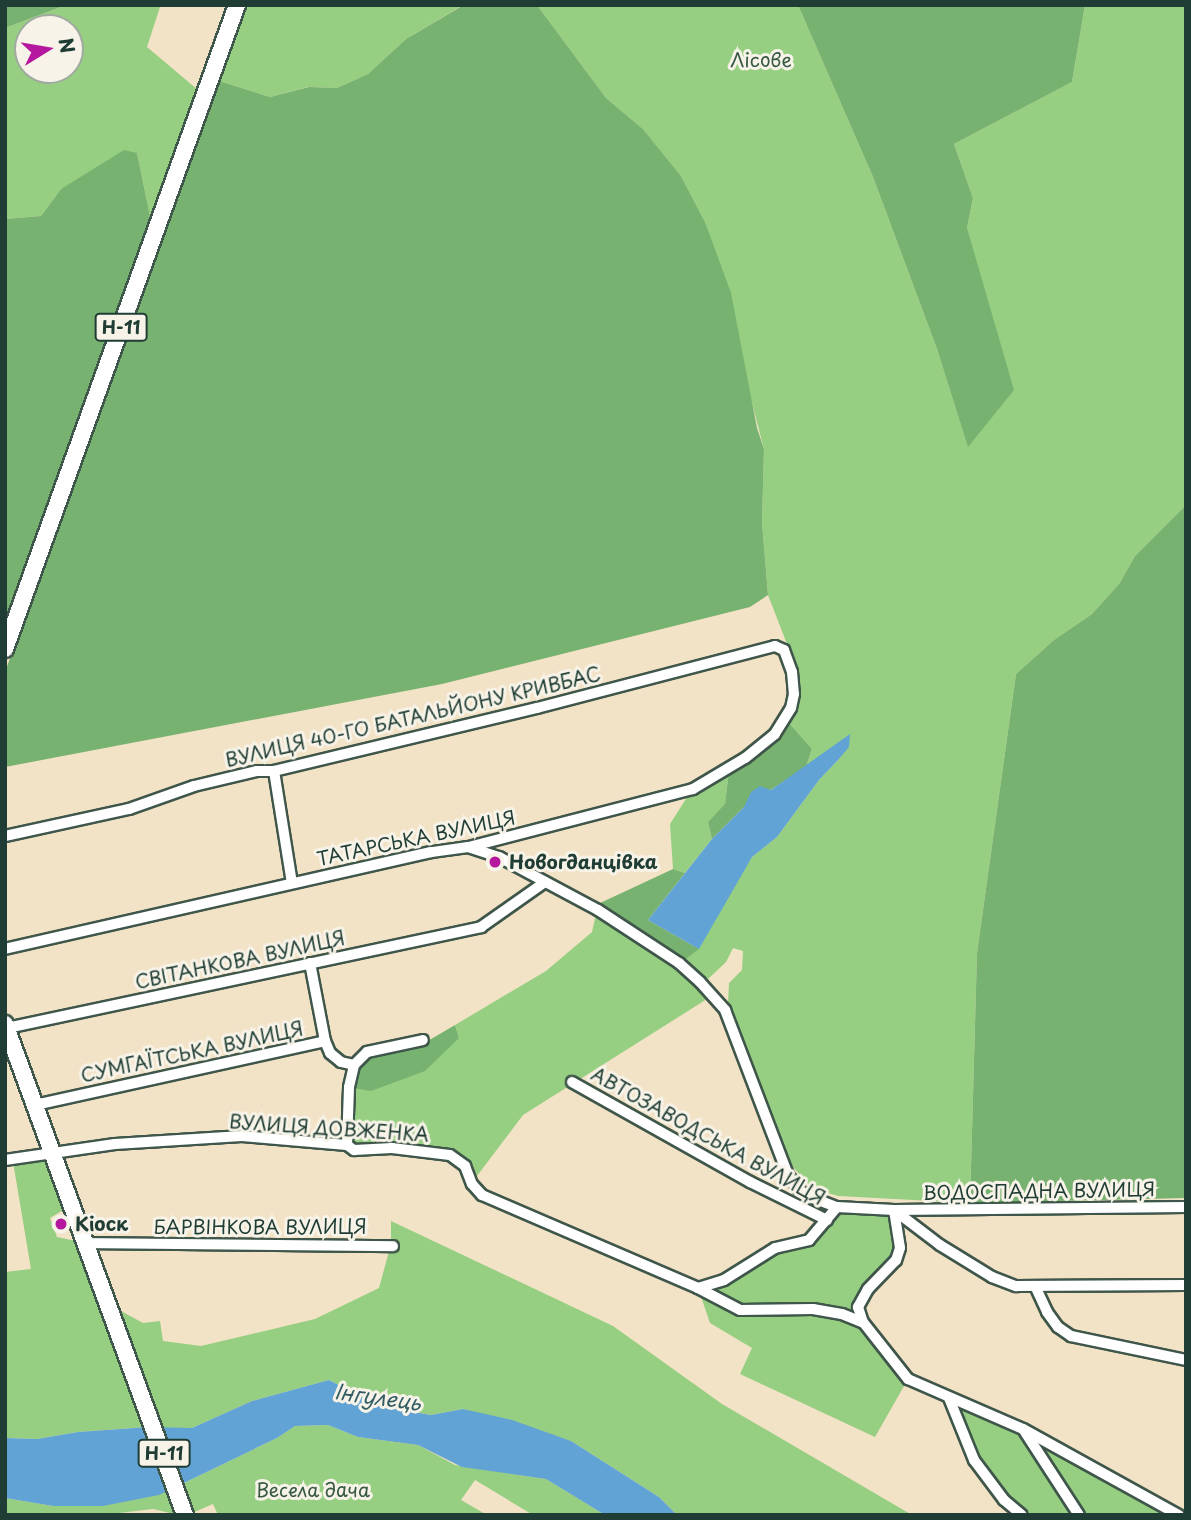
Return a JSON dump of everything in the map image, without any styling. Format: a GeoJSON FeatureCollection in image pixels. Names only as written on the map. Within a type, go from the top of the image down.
{"type":"FeatureCollection","features":[{"type":"Feature","properties":{"kind":"main road","name":"Н-11"},"geometry":{"type":"LineString","coordinates":[[5,649],[237,5]]}},
{"type":"Feature","properties":{"kind":"main road","name":"Н-11"},"geometry":{"type":"LineString","coordinates":[[6,1026],[186,1515]]}},
{"type":"Feature","properties":{"kind":"street","name":"ВУЛИЦЯ 40-ГО БАТАЛЬЙОНУ КРИВБАС"},"geometry":{"type":"LineString","coordinates":[[5,836],[129,809],[194,786],[257,771],[274,771],[537,708],[775,646],[784,650],[789,660],[794,694]]}},
{"type":"Feature","properties":{"kind":"street","name":"ТАТАРСЬКА ВУЛИЦЯ"},"geometry":{"type":"LineString","coordinates":[[5,949],[431,852],[468,847],[693,789],[745,758],[775,734],[785,721],[794,694]]}},
{"type":"Feature","properties":{"kind":"street"},"geometry":{"type":"LineString","coordinates":[[274,771],[292,883]]}},
{"type":"Feature","properties":{"kind":"street","name":"ВОДОСПАДНА ВУЛИЦЯ"},"geometry":{"type":"LineString","coordinates":[[468,847],[499,857],[598,910],[679,963],[700,982],[725,1010],[788,1175],[800,1191],[837,1207],[868,1209],[1186,1207]]}},
{"type":"Feature","properties":{"kind":"street","name":"СВІТАНКОВА ВУЛИЦЯ"},"geometry":{"type":"LineString","coordinates":[[6,1026],[481,927],[545,882]]}},
{"type":"Feature","properties":{"kind":"street"},"geometry":{"type":"LineString","coordinates":[[310,963],[325,1041]]}},
{"type":"Feature","properties":{"kind":"street"},"geometry":{"type":"LineString","coordinates":[[347,1145],[349,1087],[354,1065],[367,1052],[423,1040]]}},
{"type":"Feature","properties":{"kind":"street","name":"СУМГАЇТСЬКА ВУЛИЦЯ"},"geometry":{"type":"LineString","coordinates":[[35,1105],[325,1041],[330,1053],[341,1062],[354,1065]]}},
{"type":"Feature","properties":{"kind":"street","name":"АВТОЗАВОДСЬКА ВУЛИЦЯ"},"geometry":{"type":"LineString","coordinates":[[572,1082],[750,1182],[827,1220]]}},
{"type":"Feature","properties":{"kind":"street","name":"ВУЛИЦЯ ДОВЖЕНКА"},"geometry":{"type":"LineString","coordinates":[[5,1160],[115,1144],[242,1136],[347,1145],[354,1150],[392,1148],[450,1155],[466,1166],[472,1184],[482,1195],[698,1287],[740,1310],[813,1309],[842,1314],[863,1322]]}},
{"type":"Feature","properties":{"kind":"street"},"geometry":{"type":"LineString","coordinates":[[698,1287],[724,1280],[775,1248],[809,1240],[837,1207]]}},
{"type":"Feature","properties":{"kind":"street"},"geometry":{"type":"LineString","coordinates":[[894,1210],[900,1248],[896,1260],[860,1300],[859,1315],[908,1380],[1023,1429],[1179,1515]]}},
{"type":"Feature","properties":{"kind":"street","name":"ВОДОСПАДНА ВУЛИЦЯ"},"geometry":{"type":"LineString","coordinates":[[894,1210],[940,1245],[992,1277],[1016,1286],[1036,1288],[1186,1285]]}},
{"type":"Feature","properties":{"kind":"street","name":"БАРВІНКОВА ВУЛИЦЯ"},"geometry":{"type":"LineString","coordinates":[[85,1243],[393,1245]]}},
{"type":"Feature","properties":{"kind":"street"},"geometry":{"type":"LineString","coordinates":[[1036,1288],[1047,1312],[1070,1336],[1186,1360]]}},
{"type":"Feature","properties":{"kind":"street"},"geometry":{"type":"LineString","coordinates":[[949,1398],[974,1460],[1004,1500],[1022,1515]]}},
{"type":"Feature","properties":{"kind":"street"},"geometry":{"type":"LineString","coordinates":[[1023,1429],[1079,1515]]}},
{"type":"Feature","properties":{"kind":"green space"},"geometry":{"type":"Polygon","coordinates":[[[5,5],[66,5],[42,14],[14,14],[14,25],[5,28],[5,5]]]}},
{"type":"Feature","properties":{"kind":"green space"},"geometry":{"type":"Polygon","coordinates":[[[66,5],[168,5],[160,7],[147,47],[198,90],[151,221],[137,153],[61,189],[41,216],[5,219],[5,28],[14,25],[14,84],[84,84],[84,14],[42,14],[66,5]]]}},
{"type":"Feature","properties":{"kind":"green space"},"geometry":{"type":"Polygon","coordinates":[[[248,5],[463,5],[406,39],[368,74],[337,88],[308,87],[270,97],[219,81],[248,5]]]}},
{"type":"Feature","properties":{"kind":"green space","name":"Лісове"},"geometry":{"type":"Polygon","coordinates":[[[537,5],[798,5],[873,177],[937,349],[968,446],[967,228],[973,198],[954,144],[1072,82],[1085,5],[1186,5],[1186,505],[1135,556],[1119,584],[1092,614],[1054,640],[1016,674],[977,953],[970,1203],[838,1196],[812,1188],[792,1166],[728,1003],[729,983],[742,970],[743,951],[733,948],[726,962],[708,979],[683,961],[752,857],[777,837],[819,780],[838,760],[849,735],[806,767],[812,749],[789,723],[795,710],[797,670],[768,595],[762,523],[764,449],[705,222],[681,176],[643,129],[606,98],[537,5]]]}},
{"type":"Feature","properties":{"kind":"green space"},"geometry":{"type":"Polygon","coordinates":[[[537,5],[606,98],[643,129],[681,176],[705,222],[731,293],[757,428],[764,449],[762,523],[768,595],[750,607],[442,684],[5,767],[5,672],[219,81],[270,97],[309,87],[337,88],[368,74],[406,39],[462,6],[537,5]]]}},
{"type":"Feature","properties":{"kind":"green space"},"geometry":{"type":"Polygon","coordinates":[[[798,5],[1085,5],[1072,82],[954,144],[973,198],[967,228],[1014,390],[968,447],[937,349],[873,177],[798,5]]]}},
{"type":"Feature","properties":{"kind":"green space"},"geometry":{"type":"Polygon","coordinates":[[[124,150],[137,153],[151,221],[5,629],[5,219],[41,216],[61,189],[124,150]]]}},
{"type":"Feature","properties":{"kind":"green space"},"geometry":{"type":"Polygon","coordinates":[[[1186,505],[1186,1198],[970,1203],[977,953],[1016,674],[1054,640],[1092,614],[1119,584],[1135,556],[1186,505]]]}},
{"type":"Feature","properties":{"kind":"green space"},"geometry":{"type":"Polygon","coordinates":[[[789,723],[812,749],[806,767],[744,807],[712,839],[708,822],[725,804],[729,771],[764,750],[789,723]]]}},
{"type":"Feature","properties":{"kind":"green space"},"geometry":{"type":"Polygon","coordinates":[[[729,771],[725,805],[708,822],[712,839],[685,873],[673,869],[670,824],[689,794],[729,771]]]}},
{"type":"Feature","properties":{"kind":"green space"},"geometry":{"type":"Polygon","coordinates":[[[673,869],[685,873],[648,920],[699,949],[683,961],[598,904],[673,869]]]}},
{"type":"Feature","properties":{"kind":"green space"},"geometry":{"type":"Polygon","coordinates":[[[596,914],[676,966],[707,999],[523,1115],[477,1176],[466,1161],[452,1150],[356,1146],[349,1141],[353,1088],[459,1038],[455,1025],[546,971],[592,932],[596,914]]]}},
{"type":"Feature","properties":{"kind":"green space"},"geometry":{"type":"Polygon","coordinates":[[[455,1025],[459,1038],[425,1071],[371,1091],[353,1088],[357,1068],[368,1057],[426,1042],[455,1025]]]}},
{"type":"Feature","properties":{"kind":"green space"},"geometry":{"type":"Polygon","coordinates":[[[48,1157],[65,1209],[50,1218],[57,1237],[76,1241],[148,1427],[78,1432],[37,1439],[5,1438],[5,1272],[31,1269],[13,1162],[48,1157]]]}},
{"type":"Feature","properties":{"kind":"green space"},"geometry":{"type":"Polygon","coordinates":[[[837,1207],[894,1210],[900,1248],[858,1307],[908,1379],[875,1437],[740,1374],[752,1348],[710,1323],[698,1288],[775,1248],[809,1240],[837,1207]]]}},
{"type":"Feature","properties":{"kind":"green space"},"geometry":{"type":"Polygon","coordinates":[[[391,1221],[613,1326],[722,1404],[912,1515],[677,1515],[659,1497],[571,1441],[463,1409],[431,1415],[379,1406],[329,1380],[252,1401],[192,1428],[163,1428],[121,1311],[143,1323],[160,1321],[163,1341],[201,1346],[315,1319],[379,1288],[391,1244],[391,1221]]]}},
{"type":"Feature","properties":{"kind":"green space"},"geometry":{"type":"Polygon","coordinates":[[[949,1398],[1023,1429],[1179,1515],[1022,1515],[974,1460],[949,1398]]]}},
{"type":"Feature","properties":{"kind":"green space","name":"Весела дача"},"geometry":{"type":"Polygon","coordinates":[[[328,1425],[358,1437],[418,1445],[455,1465],[546,1479],[605,1515],[533,1515],[475,1480],[461,1500],[487,1515],[218,1515],[213,1504],[192,1513],[182,1484],[277,1438],[295,1426],[328,1425]]]}},
{"type":"Feature","properties":{"kind":"green space"},"geometry":{"type":"Polygon","coordinates":[[[169,1490],[178,1515],[153,1509],[102,1515],[5,1515],[5,1498],[53,1506],[169,1490]]]}},
{"type":"Feature","properties":{"kind":"water"},"geometry":{"type":"Polygon","coordinates":[[[850,734],[849,747],[819,780],[777,837],[752,857],[699,949],[648,920],[712,839],[744,807],[751,792],[760,786],[771,790],[850,734]]]}},
{"type":"Feature","properties":{"kind":"water"},"geometry":{"type":"Polygon","coordinates":[[[329,1380],[379,1406],[431,1415],[463,1409],[512,1420],[571,1441],[659,1497],[677,1515],[605,1515],[546,1479],[462,1467],[418,1445],[358,1437],[328,1425],[295,1426],[277,1438],[159,1495],[103,1506],[53,1506],[5,1498],[5,1438],[37,1439],[78,1432],[148,1427],[192,1428],[252,1401],[329,1380]]]}},
{"type":"Feature","properties":{"kind":"place","name":"Новогданцівка"},"geometry":{"type":"Point","coordinates":[495,862]}},
{"type":"Feature","properties":{"kind":"place","name":"Кіоск"},"geometry":{"type":"Point","coordinates":[61,1224]}},
{"type":"Feature","properties":{"kind":"water label","name":"Інгулець"},"geometry":{"type":"Point","coordinates":[378,1396]}}]}
